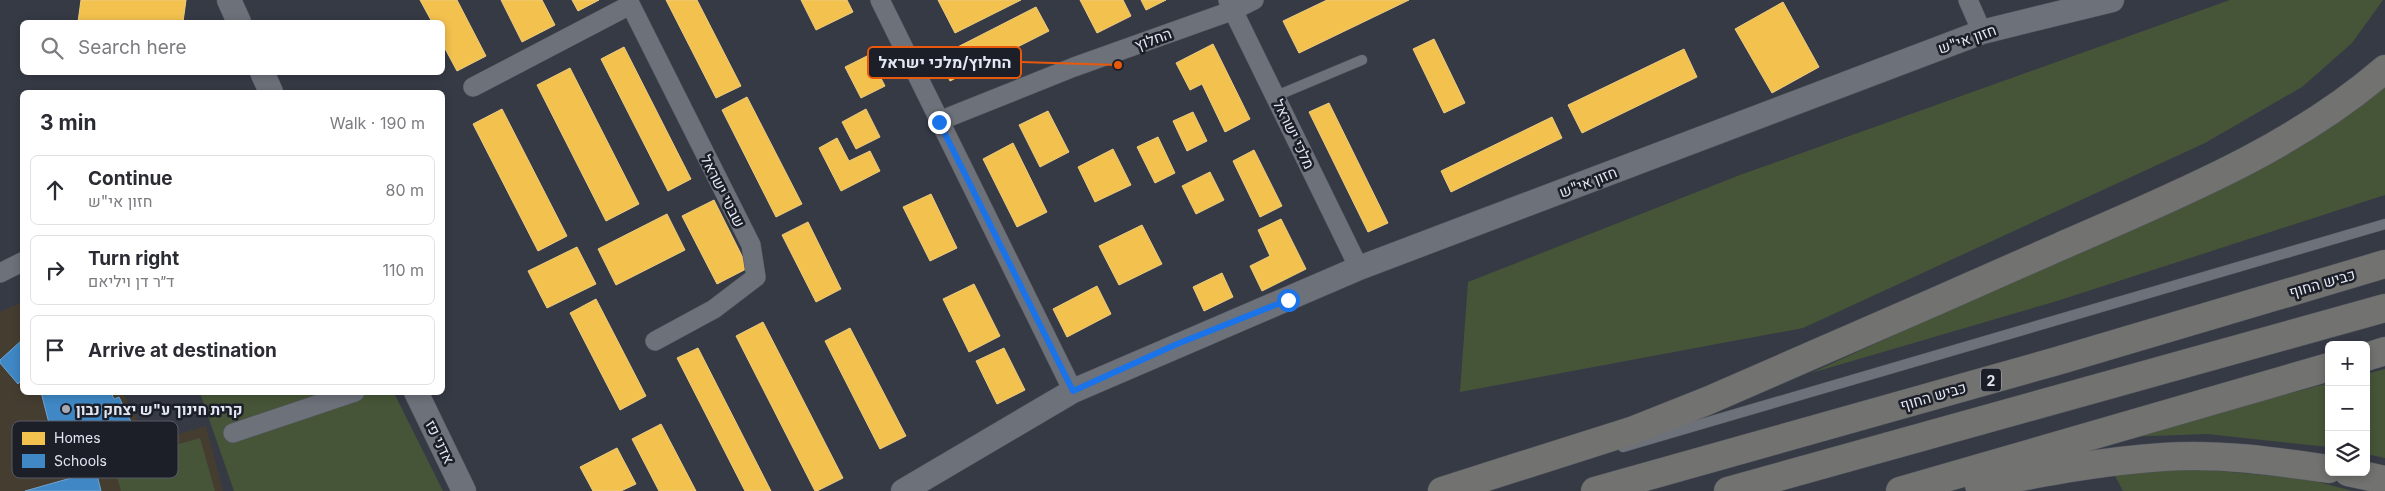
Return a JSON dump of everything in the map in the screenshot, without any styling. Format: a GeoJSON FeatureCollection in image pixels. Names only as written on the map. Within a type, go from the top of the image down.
{"type":"FeatureCollection","features":[{"type":"Feature","properties":{"kind":"highway"},"geometry":{"type":"LineString","coordinates":[[1442,491],[1634,430],[1670,416],[2172,197],[2284,141],[2340,104],[2385,69]]}},
{"type":"Feature","properties":{"kind":"highway","name":"כביש החוף"},"geometry":{"type":"LineString","coordinates":[[1595,491],[2057,361],[2385,264]]}},
{"type":"Feature","properties":{"kind":"highway"},"geometry":{"type":"LineString","coordinates":[[1728,491],[2385,308]]}},
{"type":"Feature","properties":{"kind":"highway"},"geometry":{"type":"LineString","coordinates":[[2370,356],[2385,351]]}},
{"type":"Feature","properties":{"kind":"highway"},"geometry":{"type":"LineString","coordinates":[[1900,491],[2325,368]]}},
{"type":"Feature","properties":{"kind":"highway"},"geometry":{"type":"LineString","coordinates":[[1948,491],[2063,468],[2164,456],[2252,458],[2325,468]]}},
{"type":"Feature","properties":{"kind":"highway"},"geometry":{"type":"LineString","coordinates":[[2366,476],[2385,480]]}},
{"type":"Feature","properties":{"kind":"street"},"geometry":{"type":"LineString","coordinates":[[229,0],[238,20]]}},
{"type":"Feature","properties":{"kind":"street"},"geometry":{"type":"LineString","coordinates":[[880,0],[1073,391]]}},
{"type":"Feature","properties":{"kind":"street","name":"החלוץ"},"geometry":{"type":"LineString","coordinates":[[939,122],[1231,5],[1254,0]]}},
{"type":"Feature","properties":{"kind":"street"},"geometry":{"type":"LineString","coordinates":[[1968,0],[1982,32]]}},
{"type":"Feature","properties":{"kind":"street","name":"חזון אי\"ש"},"geometry":{"type":"LineString","coordinates":[[903,491],[1073,391],[1360,268],[1982,32],[2112,0]]}},
{"type":"Feature","properties":{"kind":"street"},"geometry":{"type":"LineString","coordinates":[[473,87],[629,3]]}},
{"type":"Feature","properties":{"kind":"street","name":"שבטי ישראל"},"geometry":{"type":"LineString","coordinates":[[629,3],[751,245],[756,278],[714,309],[655,341]]}},
{"type":"Feature","properties":{"kind":"street","name":"מלכי ישראל"},"geometry":{"type":"LineString","coordinates":[[1231,5],[1360,268]]}},
{"type":"Feature","properties":{"kind":"street"},"geometry":{"type":"LineString","coordinates":[[263,75],[270,90]]}},
{"type":"Feature","properties":{"kind":"street"},"geometry":{"type":"LineString","coordinates":[[0,273],[20,263]]}},
{"type":"Feature","properties":{"kind":"street"},"geometry":{"type":"LineString","coordinates":[[233,433],[346,395]]}},
{"type":"Feature","properties":{"kind":"street","name":"אדני פז"},"geometry":{"type":"LineString","coordinates":[[417,395],[464,491]]}},
{"type":"Feature","properties":{"kind":"lane"},"geometry":{"type":"LineString","coordinates":[[1276,96],[1362,60]]}},
{"type":"Feature","properties":{"kind":"lane"},"geometry":{"type":"LineString","coordinates":[[1611,450],[2385,224]]}},
{"type":"Feature","properties":{"kind":"lane"},"geometry":{"type":"LineString","coordinates":[[1457,491],[1582,458]]}},
{"type":"Feature","properties":{"kind":"shaded area"},"geometry":{"type":"Polygon","coordinates":[[[20,303],[20,395],[124,395],[138,421],[12,421],[12,478],[178,478],[178,434],[206,426],[223,491],[0,491],[0,312],[20,303]]]}},
{"type":"Feature","properties":{"kind":"green space"},"geometry":{"type":"Polygon","coordinates":[[[2230,0],[2383,0],[2352,43],[2302,87],[2205,143],[1803,328],[1460,392],[1468,282],[1740,175],[2230,0]]]}},
{"type":"Feature","properties":{"kind":"green space"},"geometry":{"type":"Polygon","coordinates":[[[2385,81],[2385,195],[2057,301],[1811,373],[2228,183],[2385,81]]]}},
{"type":"Feature","properties":{"kind":"green space"},"geometry":{"type":"Polygon","coordinates":[[[2385,369],[2385,458],[2370,455],[2370,373],[2385,369]]]}},
{"type":"Feature","properties":{"kind":"green space"},"geometry":{"type":"Polygon","coordinates":[[[2325,384],[2325,447],[2207,434],[2124,437],[2325,384]]]}},
{"type":"Feature","properties":{"kind":"green space"},"geometry":{"type":"Polygon","coordinates":[[[201,395],[395,395],[443,491],[234,491],[201,395]]]}},
{"type":"Feature","properties":{"kind":"green space"},"geometry":{"type":"Polygon","coordinates":[[[200,438],[215,491],[121,491],[117,478],[178,478],[178,444],[200,438]]]}},
{"type":"Feature","properties":{"kind":"green space"},"geometry":{"type":"Polygon","coordinates":[[[2175,467],[2306,479],[2353,491],[2123,491],[2113,472],[2175,467]]]}},
{"type":"Feature","properties":{"kind":"building: Homes"},"geometry":{"type":"Polygon","coordinates":[[[81,0],[186,0],[183,20],[78,20],[81,0]]]}},
{"type":"Feature","properties":{"kind":"building: Homes"},"geometry":{"type":"Polygon","coordinates":[[[420,0],[457,0],[486,56],[457,71],[445,49],[445,20],[431,20],[420,0]]]}},
{"type":"Feature","properties":{"kind":"building: Homes"},"geometry":{"type":"Polygon","coordinates":[[[501,0],[542,0],[555,25],[522,42],[501,0]]]}},
{"type":"Feature","properties":{"kind":"building: Homes"},"geometry":{"type":"Polygon","coordinates":[[[572,0],[599,0],[578,11],[572,0]]]}},
{"type":"Feature","properties":{"kind":"building: Homes"},"geometry":{"type":"Polygon","coordinates":[[[666,0],[697,0],[741,86],[716,98],[666,0]]]}},
{"type":"Feature","properties":{"kind":"building: Homes"},"geometry":{"type":"Polygon","coordinates":[[[801,0],[847,0],[853,12],[816,30],[801,0]]]}},
{"type":"Feature","properties":{"kind":"building: Homes"},"geometry":{"type":"Polygon","coordinates":[[[938,0],[1021,0],[955,33],[938,0]]]}},
{"type":"Feature","properties":{"kind":"building: Homes"},"geometry":{"type":"Polygon","coordinates":[[[1080,0],[1123,0],[1131,16],[1097,33],[1080,0]]]}},
{"type":"Feature","properties":{"kind":"building: Homes"},"geometry":{"type":"Polygon","coordinates":[[[1141,0],[1166,0],[1146,10],[1141,0]]]}},
{"type":"Feature","properties":{"kind":"building: Homes"},"geometry":{"type":"Polygon","coordinates":[[[1327,0],[1409,0],[1299,53],[1283,21],[1327,0]]]}},
{"type":"Feature","properties":{"kind":"building: Homes"},"geometry":{"type":"Polygon","coordinates":[[[1783,2],[1819,67],[1772,93],[1735,29],[1783,2]]]}},
{"type":"Feature","properties":{"kind":"building: Homes"},"geometry":{"type":"Polygon","coordinates":[[[1036,7],[1049,31],[950,81],[938,57],[1036,7]]]}},
{"type":"Feature","properties":{"kind":"building: Homes"},"geometry":{"type":"Polygon","coordinates":[[[1434,39],[1465,103],[1444,113],[1413,49],[1434,39]]]}},
{"type":"Feature","properties":{"kind":"building: Homes"},"geometry":{"type":"Polygon","coordinates":[[[1213,44],[1250,119],[1225,132],[1202,84],[1190,90],[1176,63],[1213,44]]]}},
{"type":"Feature","properties":{"kind":"building: Homes"},"geometry":{"type":"Polygon","coordinates":[[[624,47],[691,179],[668,191],[601,59],[624,47]]]}},
{"type":"Feature","properties":{"kind":"building: Homes"},"geometry":{"type":"Polygon","coordinates":[[[1684,49],[1697,77],[1582,133],[1568,105],[1684,49]]]}},
{"type":"Feature","properties":{"kind":"building: Homes"},"geometry":{"type":"Polygon","coordinates":[[[869,55],[885,86],[861,98],[845,67],[869,55]]]}},
{"type":"Feature","properties":{"kind":"building: Homes"},"geometry":{"type":"Polygon","coordinates":[[[570,68],[639,204],[606,221],[537,85],[570,68]]]}},
{"type":"Feature","properties":{"kind":"building: Homes"},"geometry":{"type":"Polygon","coordinates":[[[747,97],[802,204],[776,217],[722,110],[747,97]]]}},
{"type":"Feature","properties":{"kind":"building: Homes"},"geometry":{"type":"Polygon","coordinates":[[[1329,103],[1388,223],[1368,232],[1309,112],[1329,103]]]}},
{"type":"Feature","properties":{"kind":"building: Homes"},"geometry":{"type":"Polygon","coordinates":[[[502,109],[567,236],[538,251],[473,124],[502,109]]]}},
{"type":"Feature","properties":{"kind":"building: Homes"},"geometry":{"type":"Polygon","coordinates":[[[866,109],[880,137],[856,149],[842,122],[866,109]]]}},
{"type":"Feature","properties":{"kind":"building: Homes"},"geometry":{"type":"Polygon","coordinates":[[[1048,111],[1069,152],[1040,167],[1019,125],[1048,111]]]}},
{"type":"Feature","properties":{"kind":"building: Homes"},"geometry":{"type":"Polygon","coordinates":[[[1193,112],[1207,141],[1187,151],[1173,121],[1193,112]]]}},
{"type":"Feature","properties":{"kind":"building: Homes"},"geometry":{"type":"Polygon","coordinates":[[[1552,117],[1562,138],[1451,192],[1441,171],[1552,117]]]}},
{"type":"Feature","properties":{"kind":"building: Homes"},"geometry":{"type":"Polygon","coordinates":[[[1158,137],[1175,173],[1155,183],[1137,147],[1158,137]]]}},
{"type":"Feature","properties":{"kind":"building: Homes"},"geometry":{"type":"Polygon","coordinates":[[[837,138],[849,161],[870,151],[880,171],[841,191],[819,148],[837,138]]]}},
{"type":"Feature","properties":{"kind":"building: Homes"},"geometry":{"type":"Polygon","coordinates":[[[1013,143],[1047,212],[1017,227],[983,159],[1013,143]]]}},
{"type":"Feature","properties":{"kind":"building: Homes"},"geometry":{"type":"Polygon","coordinates":[[[1113,149],[1131,185],[1095,202],[1078,167],[1113,149]]]}},
{"type":"Feature","properties":{"kind":"building: Homes"},"geometry":{"type":"Polygon","coordinates":[[[1254,150],[1282,206],[1260,217],[1233,161],[1254,150]]]}},
{"type":"Feature","properties":{"kind":"building: Homes"},"geometry":{"type":"Polygon","coordinates":[[[1210,172],[1224,200],[1196,214],[1182,186],[1210,172]]]}},
{"type":"Feature","properties":{"kind":"building: Homes"},"geometry":{"type":"Polygon","coordinates":[[[931,194],[957,248],[930,261],[903,207],[931,194]]]}},
{"type":"Feature","properties":{"kind":"building: Homes"},"geometry":{"type":"Polygon","coordinates":[[[714,200],[748,268],[717,284],[682,216],[714,200]]]}},
{"type":"Feature","properties":{"kind":"building: Homes"},"geometry":{"type":"Polygon","coordinates":[[[667,214],[685,250],[616,285],[598,249],[667,214]]]}},
{"type":"Feature","properties":{"kind":"building: Homes"},"geometry":{"type":"Polygon","coordinates":[[[1281,219],[1306,269],[1262,291],[1250,266],[1270,256],[1258,230],[1281,219]]]}},
{"type":"Feature","properties":{"kind":"building: Homes"},"geometry":{"type":"Polygon","coordinates":[[[808,222],[841,289],[816,302],[782,235],[808,222]]]}},
{"type":"Feature","properties":{"kind":"building: Homes"},"geometry":{"type":"Polygon","coordinates":[[[1142,225],[1162,264],[1119,285],[1099,246],[1142,225]]]}},
{"type":"Feature","properties":{"kind":"building: Homes"},"geometry":{"type":"Polygon","coordinates":[[[577,247],[596,284],[547,308],[528,271],[577,247]]]}},
{"type":"Feature","properties":{"kind":"building: Homes"},"geometry":{"type":"Polygon","coordinates":[[[1222,273],[1233,297],[1204,311],[1193,287],[1222,273]]]}},
{"type":"Feature","properties":{"kind":"building: Homes"},"geometry":{"type":"Polygon","coordinates":[[[974,284],[1000,336],[969,352],[943,299],[974,284]]]}},
{"type":"Feature","properties":{"kind":"building: Homes"},"geometry":{"type":"Polygon","coordinates":[[[1097,286],[1111,314],[1067,337],[1053,309],[1097,286]]]}},
{"type":"Feature","properties":{"kind":"building: Homes"},"geometry":{"type":"Polygon","coordinates":[[[596,299],[646,396],[620,410],[570,313],[596,299]]]}},
{"type":"Feature","properties":{"kind":"building: Homes"},"geometry":{"type":"Polygon","coordinates":[[[763,322],[843,478],[817,491],[815,491],[736,336],[763,322]]]}},
{"type":"Feature","properties":{"kind":"building: Homes"},"geometry":{"type":"Polygon","coordinates":[[[850,328],[906,436],[880,449],[825,341],[850,328]]]}},
{"type":"Feature","properties":{"kind":"building: Homes"},"geometry":{"type":"Polygon","coordinates":[[[698,348],[771,491],[745,491],[677,358],[698,348]]]}},
{"type":"Feature","properties":{"kind":"building: Homes"},"geometry":{"type":"Polygon","coordinates":[[[1004,348],[1025,390],[997,404],[976,361],[1004,348]]]}},
{"type":"Feature","properties":{"kind":"building: Homes"},"geometry":{"type":"Polygon","coordinates":[[[661,424],[696,491],[659,491],[632,439],[661,424]]]}},
{"type":"Feature","properties":{"kind":"building: Homes"},"geometry":{"type":"Polygon","coordinates":[[[617,448],[636,484],[621,491],[593,491],[580,467],[617,448]]]}},
{"type":"Feature","properties":{"kind":"building: Schools"},"geometry":{"type":"Polygon","coordinates":[[[20,342],[20,382],[18,384],[0,363],[0,360],[20,342]]]}},
{"type":"Feature","properties":{"kind":"building: Schools"},"geometry":{"type":"Polygon","coordinates":[[[42,395],[112,395],[114,399],[119,397],[131,421],[48,421],[42,395]]]}},
{"type":"Feature","properties":{"kind":"building: Schools"},"geometry":{"type":"Polygon","coordinates":[[[71,478],[98,478],[101,491],[25,491],[71,478]]]}},
{"type":"Feature","properties":{"kind":"place","name":"החלוץ/מלכי ישראל"},"geometry":{"type":"Point","coordinates":[1118,65]}},
{"type":"Feature","properties":{"kind":"place","name":"קרית חינוך ע\"ש יצחק נבון"},"geometry":{"type":"Point","coordinates":[66,409]}},
{"type":"Feature","properties":{"kind":"route"},"geometry":{"type":"LineString","coordinates":[[939,122],[1073,391],[1177,344],[1288,300]]}}]}
